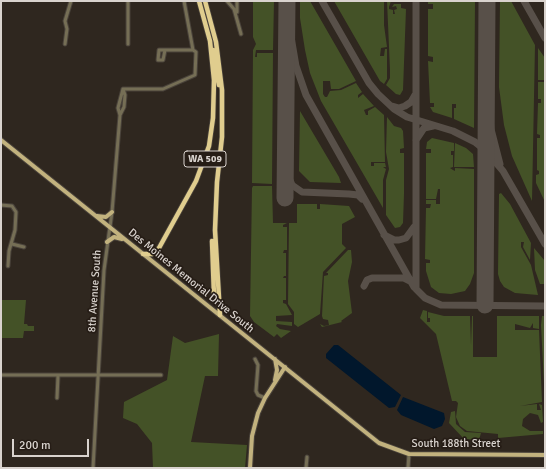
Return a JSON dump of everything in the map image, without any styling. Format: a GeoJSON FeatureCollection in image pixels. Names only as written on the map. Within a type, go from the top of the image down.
{"type":"FeatureCollection","features":[{"type":"Feature","properties":{"kind":"highway","name":"WA 509"},"geometry":{"type":"LineString","coordinates":[[143,254],[152,254],[159,248],[191,192],[206,158],[214,103],[214,80],[210,41],[199,1]]}},
{"type":"Feature","properties":{"kind":"highway"},"geometry":{"type":"LineString","coordinates":[[205,1],[216,42],[221,70],[222,137],[217,182],[215,230],[220,315]]}},
{"type":"Feature","properties":{"kind":"highway"},"geometry":{"type":"LineString","coordinates":[[210,41],[215,59],[220,103],[220,130],[213,201],[211,261],[215,302],[219,305]]}},
{"type":"Feature","properties":{"kind":"main road","name":"Des Moines Memorial Drive South"},"geometry":{"type":"LineString","coordinates":[[1,140],[285,367]]}},
{"type":"Feature","properties":{"kind":"main road"},"geometry":{"type":"LineString","coordinates":[[93,214],[103,218],[112,212]]}},
{"type":"Feature","properties":{"kind":"main road"},"geometry":{"type":"LineString","coordinates":[[107,242],[114,237],[125,240]]}},
{"type":"Feature","properties":{"kind":"main road"},"geometry":{"type":"LineString","coordinates":[[274,359],[277,370],[275,382]]}},
{"type":"Feature","properties":{"kind":"main road"},"geometry":{"type":"LineString","coordinates":[[250,468],[253,432],[265,398],[285,367]]}},
{"type":"Feature","properties":{"kind":"main road","name":"South 188th Street"},"geometry":{"type":"LineString","coordinates":[[285,367],[379,443],[409,454],[545,455]]}},
{"type":"Feature","properties":{"kind":"main road","name":"South 188th Street"},"geometry":{"type":"LineString","coordinates":[[535,454],[545,452]]}},
{"type":"Feature","properties":{"kind":"street"},"geometry":{"type":"LineString","coordinates":[[65,44],[67,29],[65,21],[71,1]]}},
{"type":"Feature","properties":{"kind":"street"},"geometry":{"type":"LineString","coordinates":[[128,1],[128,44]]}},
{"type":"Feature","properties":{"kind":"street"},"geometry":{"type":"LineString","coordinates":[[165,50],[193,50],[184,1]]}},
{"type":"Feature","properties":{"kind":"street"},"geometry":{"type":"LineString","coordinates":[[227,1],[233,6],[241,34]]}},
{"type":"Feature","properties":{"kind":"street"},"geometry":{"type":"LineString","coordinates":[[237,1],[237,16]]}},
{"type":"Feature","properties":{"kind":"street","name":"8th Avenue South"},"geometry":{"type":"LineString","coordinates":[[93,468],[107,242],[112,212],[120,115],[124,106],[125,96],[122,89],[162,89],[195,75],[196,52],[193,50]]}},
{"type":"Feature","properties":{"kind":"street"},"geometry":{"type":"LineString","coordinates":[[1,205],[12,206],[16,216],[12,244],[8,255],[8,266]]}},
{"type":"Feature","properties":{"kind":"street"},"geometry":{"type":"LineString","coordinates":[[12,244],[24,247]]}},
{"type":"Feature","properties":{"kind":"street"},"geometry":{"type":"LineString","coordinates":[[255,358],[258,365],[256,391],[258,395],[265,398]]}},
{"type":"Feature","properties":{"kind":"street"},"geometry":{"type":"LineString","coordinates":[[1,375],[161,375]]}},
{"type":"Feature","properties":{"kind":"street"},"geometry":{"type":"LineString","coordinates":[[57,398],[58,376]]}},
{"type":"Feature","properties":{"kind":"street"},"geometry":{"type":"LineString","coordinates":[[408,468],[409,454]]}},
{"type":"Feature","properties":{"kind":"street"},"geometry":{"type":"LineString","coordinates":[[306,468],[307,457]]}},
{"type":"Feature","properties":{"kind":"green space"},"geometry":{"type":"Polygon","coordinates":[[[253,1],[274,1],[273,50],[256,50],[255,57],[257,57],[257,53],[273,53],[272,184],[252,183],[253,50],[256,44],[253,37],[253,1]]]}},
{"type":"Feature","properties":{"kind":"green space"},"geometry":{"type":"Polygon","coordinates":[[[300,1],[310,1],[356,81],[339,89],[331,89],[330,81],[323,81],[323,94],[325,97],[327,97],[330,91],[341,90],[356,83],[362,92],[358,95],[358,98],[363,94],[374,106],[364,110],[366,115],[368,115],[368,111],[375,107],[384,115],[385,162],[371,162],[371,166],[374,166],[374,163],[385,163],[386,167],[383,167],[386,169],[383,180],[383,208],[321,101],[310,73],[305,50],[300,18],[300,1]]]}},
{"type":"Feature","properties":{"kind":"green space"},"geometry":{"type":"Polygon","coordinates":[[[334,1],[384,1],[384,25],[387,47],[381,48],[380,56],[384,56],[385,49],[387,49],[387,79],[384,84],[380,81],[334,1]]]}},
{"type":"Feature","properties":{"kind":"green space"},"geometry":{"type":"Polygon","coordinates":[[[387,1],[391,1],[389,9],[393,10],[393,14],[395,14],[394,10],[397,9],[396,6],[392,7],[394,4],[401,4],[401,8],[406,9],[403,90],[400,95],[396,94],[386,85],[390,78],[387,1]]]}},
{"type":"Feature","properties":{"kind":"green space"},"geometry":{"type":"Polygon","coordinates":[[[428,1],[475,1],[474,128],[454,119],[454,108],[456,108],[456,104],[452,104],[452,118],[433,112],[430,107],[434,107],[434,103],[430,103],[428,61],[433,62],[433,57],[428,56],[428,9],[433,9],[433,4],[428,4],[428,1]]]}},
{"type":"Feature","properties":{"kind":"green space"},"geometry":{"type":"Polygon","coordinates":[[[500,1],[511,1],[535,45],[532,201],[512,156],[504,125],[499,87],[500,1]]]}},
{"type":"Feature","properties":{"kind":"green space"},"geometry":{"type":"Polygon","coordinates":[[[538,48],[545,58],[545,80],[538,80],[538,48]]]}},
{"type":"Feature","properties":{"kind":"green space"},"geometry":{"type":"Polygon","coordinates":[[[538,82],[545,82],[545,202],[536,183],[536,175],[539,174],[539,171],[537,170],[537,138],[540,138],[540,135],[537,134],[538,103],[541,103],[541,99],[538,99],[538,82]]]}},
{"type":"Feature","properties":{"kind":"green space"},"geometry":{"type":"Polygon","coordinates":[[[300,111],[339,177],[341,183],[310,182],[299,171],[300,111]]]}},
{"type":"Feature","properties":{"kind":"green space"},"geometry":{"type":"Polygon","coordinates":[[[387,117],[394,126],[401,128],[403,131],[404,148],[400,149],[400,153],[404,153],[403,223],[400,227],[395,228],[386,215],[386,180],[389,169],[386,152],[387,117]]]}},
{"type":"Feature","properties":{"kind":"green space"},"geometry":{"type":"Polygon","coordinates":[[[432,138],[454,143],[454,151],[451,151],[451,155],[453,155],[453,167],[450,168],[455,171],[455,168],[474,169],[474,273],[470,284],[465,291],[451,294],[439,293],[431,287],[426,271],[426,263],[430,263],[430,260],[425,259],[426,208],[430,208],[431,204],[426,204],[426,200],[436,200],[436,204],[440,204],[440,189],[438,189],[436,199],[426,199],[426,153],[431,153],[431,149],[426,149],[427,142],[432,138]]]}},
{"type":"Feature","properties":{"kind":"green space"},"geometry":{"type":"Polygon","coordinates":[[[455,143],[466,148],[473,154],[474,167],[454,167],[455,143]]]}},
{"type":"Feature","properties":{"kind":"green space"},"geometry":{"type":"Polygon","coordinates":[[[253,186],[272,186],[273,223],[287,223],[283,225],[283,227],[287,227],[287,250],[284,250],[283,253],[286,253],[286,276],[283,278],[286,278],[286,300],[283,300],[283,303],[286,304],[292,315],[276,316],[276,321],[292,322],[292,326],[277,324],[276,326],[280,329],[291,331],[281,338],[277,334],[274,337],[254,322],[250,316],[253,186]]]}},
{"type":"Feature","properties":{"kind":"green space"},"geometry":{"type":"Polygon","coordinates":[[[501,193],[510,204],[531,243],[530,260],[523,247],[524,242],[521,242],[521,247],[531,265],[538,295],[515,293],[504,287],[500,281],[498,274],[499,194],[501,193]]]}},
{"type":"Feature","properties":{"kind":"green space"},"geometry":{"type":"Polygon","coordinates":[[[297,204],[317,204],[317,209],[320,209],[320,204],[349,206],[355,217],[342,224],[342,244],[346,248],[323,272],[320,314],[298,327],[294,324],[294,312],[288,304],[289,223],[297,223],[297,204]]]}},
{"type":"Feature","properties":{"kind":"green space"},"geometry":{"type":"Polygon","coordinates":[[[534,248],[545,261],[545,284],[540,284],[535,270],[534,248]]]}},
{"type":"Feature","properties":{"kind":"green space"},"geometry":{"type":"Polygon","coordinates":[[[348,250],[351,250],[352,262],[348,281],[352,313],[341,321],[342,322],[322,327],[320,324],[324,326],[329,325],[328,320],[323,319],[322,316],[324,276],[328,275],[328,273],[326,273],[348,250]]]}},
{"type":"Feature","properties":{"kind":"green space"},"geometry":{"type":"Polygon","coordinates":[[[1,300],[26,300],[24,324],[34,326],[34,331],[24,331],[23,338],[1,338],[1,300]]]}},
{"type":"Feature","properties":{"kind":"green space"},"geometry":{"type":"Polygon","coordinates":[[[423,310],[427,311],[427,322],[430,322],[428,312],[444,316],[470,316],[471,345],[473,316],[473,357],[497,357],[497,316],[539,316],[539,329],[533,328],[533,323],[530,328],[515,324],[515,330],[539,330],[542,402],[520,406],[537,404],[537,410],[541,410],[539,404],[542,405],[543,422],[541,423],[538,415],[530,413],[523,419],[522,426],[530,431],[543,431],[543,434],[498,438],[498,434],[467,431],[460,426],[456,417],[458,403],[456,401],[452,401],[436,334],[420,318],[423,310]]]}},
{"type":"Feature","properties":{"kind":"green space"},"geometry":{"type":"Polygon","coordinates":[[[542,316],[545,316],[545,403],[541,325],[542,316]]]}},
{"type":"Feature","properties":{"kind":"green space"},"geometry":{"type":"Polygon","coordinates":[[[219,334],[218,376],[205,376],[191,442],[247,445],[245,468],[153,468],[152,443],[137,424],[123,418],[124,402],[167,380],[173,336],[185,343],[219,334]]]}},
{"type":"Feature","properties":{"kind":"green space"},"geometry":{"type":"Polygon","coordinates":[[[455,411],[456,424],[465,432],[481,433],[479,440],[464,439],[449,423],[451,412],[455,411]]]}},
{"type":"Feature","properties":{"kind":"water"},"geometry":{"type":"Polygon","coordinates":[[[334,345],[338,345],[401,395],[395,407],[389,408],[326,358],[326,354],[334,345]]]}},
{"type":"Feature","properties":{"kind":"water"},"geometry":{"type":"Polygon","coordinates":[[[403,397],[444,413],[445,419],[442,426],[434,429],[401,415],[397,410],[403,397]]]}},
{"type":"Feature","properties":{"kind":"taxiway"},"geometry":{"type":"LineString","coordinates":[[322,1],[369,83],[378,94],[394,109],[407,117],[453,131],[475,142],[486,151],[503,171],[545,244]]}},
{"type":"Feature","properties":{"kind":"taxiway"},"geometry":{"type":"LineString","coordinates":[[416,1],[416,289],[425,298],[441,305],[545,306]]}},
{"type":"Feature","properties":{"kind":"taxiway"},"geometry":{"type":"LineString","coordinates":[[524,1],[545,38]]}},
{"type":"Feature","properties":{"kind":"taxiway"},"geometry":{"type":"LineString","coordinates":[[287,13],[296,66],[306,95],[414,287]]}},
{"type":"Feature","properties":{"kind":"taxiway"},"geometry":{"type":"LineString","coordinates":[[487,83],[491,129],[500,164]]}},
{"type":"Feature","properties":{"kind":"taxiway"},"geometry":{"type":"LineString","coordinates":[[392,106],[399,108],[405,106],[411,102],[415,95]]}},
{"type":"Feature","properties":{"kind":"taxiway"},"geometry":{"type":"LineString","coordinates":[[416,140],[424,128],[433,126]]}},
{"type":"Feature","properties":{"kind":"taxiway"},"geometry":{"type":"LineString","coordinates":[[286,171],[292,185],[302,192],[358,195],[362,199]]}},
{"type":"Feature","properties":{"kind":"taxiway"},"geometry":{"type":"LineString","coordinates":[[384,235],[394,240],[399,240],[406,238],[414,227]]}},
{"type":"Feature","properties":{"kind":"taxiway"},"geometry":{"type":"LineString","coordinates":[[364,286],[367,280],[372,278],[404,278],[410,281]]}},
{"type":"Feature","properties":{"kind":"runway"},"geometry":{"type":"LineString","coordinates":[[285,198],[287,1]]}},
{"type":"Feature","properties":{"kind":"runway"},"geometry":{"type":"LineString","coordinates":[[485,305],[487,1]]}}]}
